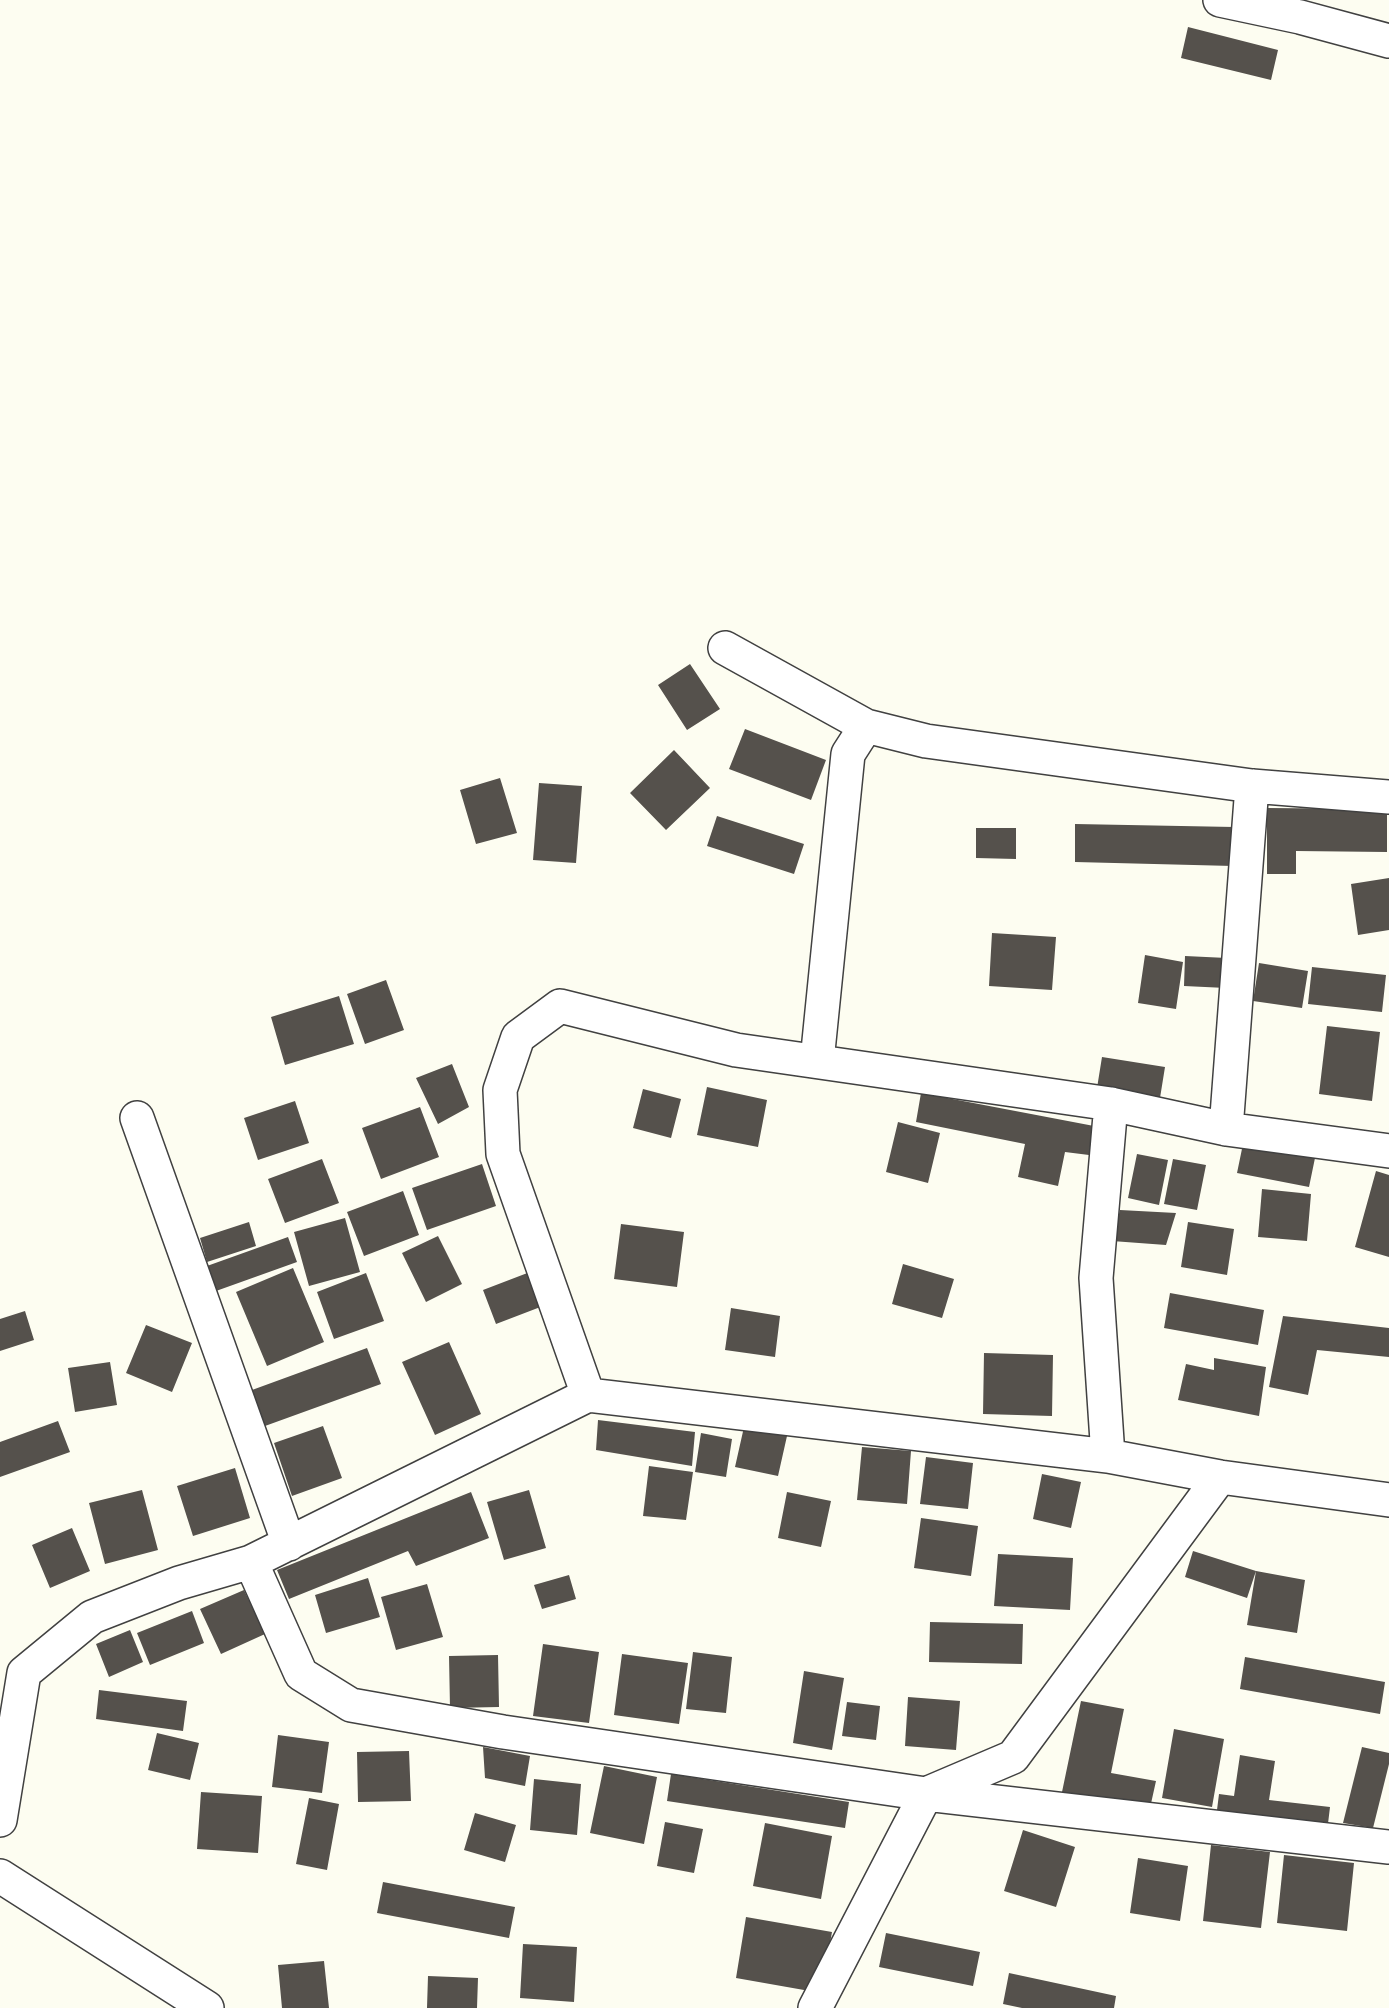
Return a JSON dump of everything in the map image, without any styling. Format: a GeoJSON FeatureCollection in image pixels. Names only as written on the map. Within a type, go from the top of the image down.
{"type":"FeatureCollection","features":[{"type":"Feature","properties":{"kind":"street"},"geometry":{"type":"LineString","coordinates":[[1220,0],[1300,17],[1389,41]]}},
{"type":"Feature","properties":{"kind":"street"},"geometry":{"type":"LineString","coordinates":[[725,648],[866,726],[926,741],[1252,786],[1389,797]]}},
{"type":"Feature","properties":{"kind":"street"},"geometry":{"type":"LineString","coordinates":[[817,1061],[848,754],[866,726]]}},
{"type":"Feature","properties":{"kind":"street"},"geometry":{"type":"LineString","coordinates":[[1226,1129],[1252,786]]}},
{"type":"Feature","properties":{"kind":"street"},"geometry":{"type":"LineString","coordinates":[[588,1395],[503,1154],[500,1090],[518,1037],[560,1006],[736,1050],[1111,1104],[1226,1129],[1389,1151]]}},
{"type":"Feature","properties":{"kind":"street"},"geometry":{"type":"LineString","coordinates":[[1108,1456],[1096,1278],[1111,1104]]}},
{"type":"Feature","properties":{"kind":"street"},"geometry":{"type":"LineString","coordinates":[[137,1118],[289,1544]]}},
{"type":"Feature","properties":{"kind":"street"},"geometry":{"type":"LineString","coordinates":[[0,1820],[12,1673],[92,1617],[179,1583],[251,1562],[588,1395],[1108,1456],[1220,1477],[1389,1500]]}},
{"type":"Feature","properties":{"kind":"street"},"geometry":{"type":"LineString","coordinates":[[815,2008],[926,1794],[1013,1757],[1220,1477]]}},
{"type":"Feature","properties":{"kind":"street"},"geometry":{"type":"LineString","coordinates":[[251,1562],[301,1674],[351,1705],[503,1732],[926,1794],[1389,1847]]}},
{"type":"Feature","properties":{"kind":"street"},"geometry":{"type":"LineString","coordinates":[[2,1872],[207,2008]]}},
{"type":"Feature","properties":{"kind":"building"},"geometry":{"type":"Polygon","coordinates":[[[1188,27],[1278,50],[1271,80],[1181,58],[1188,27]]]}},
{"type":"Feature","properties":{"kind":"building"},"geometry":{"type":"Polygon","coordinates":[[[690,664],[720,709],[687,730],[658,685],[690,664]]]}},
{"type":"Feature","properties":{"kind":"building"},"geometry":{"type":"Polygon","coordinates":[[[745,729],[826,760],[811,800],[729,769],[745,729]]]}},
{"type":"Feature","properties":{"kind":"building"},"geometry":{"type":"Polygon","coordinates":[[[674,750],[710,788],[666,830],[630,793],[674,750]]]}},
{"type":"Feature","properties":{"kind":"building"},"geometry":{"type":"Polygon","coordinates":[[[500,778],[517,833],[476,844],[460,790],[500,778]]]}},
{"type":"Feature","properties":{"kind":"building"},"geometry":{"type":"Polygon","coordinates":[[[539,783],[582,786],[576,863],[533,860],[539,783]]]}},
{"type":"Feature","properties":{"kind":"building"},"geometry":{"type":"Polygon","coordinates":[[[1267,808],[1387,809],[1387,852],[1296,851],[1296,874],[1267,874],[1267,808]]]}},
{"type":"Feature","properties":{"kind":"building"},"geometry":{"type":"Polygon","coordinates":[[[717,816],[804,844],[794,874],[707,846],[717,816]]]}},
{"type":"Feature","properties":{"kind":"building"},"geometry":{"type":"Polygon","coordinates":[[[1075,824],[1234,827],[1233,866],[1075,862],[1075,824]]]}},
{"type":"Feature","properties":{"kind":"building"},"geometry":{"type":"Polygon","coordinates":[[[976,828],[1016,828],[1016,859],[976,858],[976,828]]]}},
{"type":"Feature","properties":{"kind":"building"},"geometry":{"type":"Polygon","coordinates":[[[1389,878],[1389,930],[1358,935],[1351,884],[1389,878]]]}},
{"type":"Feature","properties":{"kind":"building"},"geometry":{"type":"Polygon","coordinates":[[[992,933],[1056,937],[1052,990],[989,986],[992,933]]]}},
{"type":"Feature","properties":{"kind":"building"},"geometry":{"type":"Polygon","coordinates":[[[1145,955],[1183,962],[1176,1009],[1138,1003],[1145,955]]]}},
{"type":"Feature","properties":{"kind":"building"},"geometry":{"type":"Polygon","coordinates":[[[1185,956],[1227,958],[1226,988],[1184,986],[1185,956]]]}},
{"type":"Feature","properties":{"kind":"building"},"geometry":{"type":"Polygon","coordinates":[[[1259,963],[1308,971],[1302,1008],[1253,1001],[1259,963]]]}},
{"type":"Feature","properties":{"kind":"building"},"geometry":{"type":"Polygon","coordinates":[[[1312,967],[1386,975],[1382,1012],[1308,1004],[1312,967]]]}},
{"type":"Feature","properties":{"kind":"building"},"geometry":{"type":"Polygon","coordinates":[[[386,980],[404,1030],[365,1044],[347,994],[386,980]]]}},
{"type":"Feature","properties":{"kind":"building"},"geometry":{"type":"Polygon","coordinates":[[[339,996],[354,1044],[285,1065],[271,1017],[339,996]]]}},
{"type":"Feature","properties":{"kind":"building"},"geometry":{"type":"Polygon","coordinates":[[[1327,1026],[1380,1032],[1372,1101],[1319,1094],[1327,1026]]]}},
{"type":"Feature","properties":{"kind":"building"},"geometry":{"type":"Polygon","coordinates":[[[1102,1057],[1165,1067],[1160,1098],[1097,1088],[1102,1057]]]}},
{"type":"Feature","properties":{"kind":"building"},"geometry":{"type":"Polygon","coordinates":[[[452,1064],[469,1107],[438,1124],[416,1078],[452,1064]]]}},
{"type":"Feature","properties":{"kind":"building"},"geometry":{"type":"Polygon","coordinates":[[[707,1087],[767,1100],[758,1147],[697,1135],[707,1087]]]}},
{"type":"Feature","properties":{"kind":"building"},"geometry":{"type":"Polygon","coordinates":[[[643,1089],[681,1099],[671,1138],[633,1128],[643,1089]]]}},
{"type":"Feature","properties":{"kind":"building"},"geometry":{"type":"Polygon","coordinates":[[[921,1093],[1094,1126],[1089,1155],[1065,1152],[1058,1186],[1018,1177],[1025,1144],[916,1122],[921,1093]]]}},
{"type":"Feature","properties":{"kind":"building"},"geometry":{"type":"Polygon","coordinates":[[[295,1101],[309,1143],[258,1160],[244,1118],[295,1101]]]}},
{"type":"Feature","properties":{"kind":"building"},"geometry":{"type":"Polygon","coordinates":[[[420,1107],[439,1157],[381,1179],[362,1128],[420,1107]]]}},
{"type":"Feature","properties":{"kind":"building"},"geometry":{"type":"Polygon","coordinates":[[[898,1122],[940,1133],[928,1183],[886,1172],[898,1122]]]}},
{"type":"Feature","properties":{"kind":"building"},"geometry":{"type":"Polygon","coordinates":[[[1243,1144],[1315,1158],[1309,1187],[1237,1173],[1243,1144]]]}},
{"type":"Feature","properties":{"kind":"building"},"geometry":{"type":"Polygon","coordinates":[[[1137,1154],[1168,1160],[1159,1205],[1128,1198],[1137,1154]]]}},
{"type":"Feature","properties":{"kind":"building"},"geometry":{"type":"Polygon","coordinates":[[[322,1159],[339,1203],[285,1223],[268,1179],[322,1159]]]}},
{"type":"Feature","properties":{"kind":"building"},"geometry":{"type":"Polygon","coordinates":[[[1173,1159],[1206,1165],[1197,1210],[1164,1204],[1173,1159]]]}},
{"type":"Feature","properties":{"kind":"building"},"geometry":{"type":"Polygon","coordinates":[[[482,1164],[496,1206],[427,1230],[412,1188],[482,1164]]]}},
{"type":"Feature","properties":{"kind":"building"},"geometry":{"type":"Polygon","coordinates":[[[1376,1171],[1389,1175],[1389,1257],[1355,1247],[1376,1171]]]}},
{"type":"Feature","properties":{"kind":"building"},"geometry":{"type":"Polygon","coordinates":[[[1262,1189],[1311,1194],[1307,1241],[1258,1237],[1262,1189]]]}},
{"type":"Feature","properties":{"kind":"building"},"geometry":{"type":"Polygon","coordinates":[[[403,1191],[419,1235],[364,1256],[347,1212],[403,1191]]]}},
{"type":"Feature","properties":{"kind":"building"},"geometry":{"type":"Polygon","coordinates":[[[1120,1210],[1176,1213],[1166,1245],[1112,1241],[1120,1210]]]}},
{"type":"Feature","properties":{"kind":"building"},"geometry":{"type":"Polygon","coordinates":[[[345,1218],[360,1272],[309,1286],[294,1232],[345,1218]]]}},
{"type":"Feature","properties":{"kind":"building"},"geometry":{"type":"Polygon","coordinates":[[[249,1222],[256,1246],[207,1262],[200,1238],[249,1222]]]}},
{"type":"Feature","properties":{"kind":"building"},"geometry":{"type":"Polygon","coordinates":[[[1188,1222],[1234,1229],[1227,1275],[1181,1267],[1188,1222]]]}},
{"type":"Feature","properties":{"kind":"building"},"geometry":{"type":"Polygon","coordinates":[[[621,1224],[684,1232],[677,1287],[614,1279],[621,1224]]]}},
{"type":"Feature","properties":{"kind":"building"},"geometry":{"type":"Polygon","coordinates":[[[438,1236],[462,1284],[426,1302],[402,1253],[438,1236]]]}},
{"type":"Feature","properties":{"kind":"building"},"geometry":{"type":"Polygon","coordinates":[[[288,1237],[297,1262],[216,1291],[207,1266],[288,1237]]]}},
{"type":"Feature","properties":{"kind":"building"},"geometry":{"type":"Polygon","coordinates":[[[903,1264],[954,1279],[942,1318],[892,1304],[903,1264]]]}},
{"type":"Feature","properties":{"kind":"building"},"geometry":{"type":"Polygon","coordinates":[[[293,1268],[324,1342],[267,1366],[236,1292],[293,1268]]]}},
{"type":"Feature","properties":{"kind":"building"},"geometry":{"type":"Polygon","coordinates":[[[530,1272],[543,1306],[496,1324],[483,1290],[530,1272]]]}},
{"type":"Feature","properties":{"kind":"building"},"geometry":{"type":"Polygon","coordinates":[[[366,1273],[384,1321],[334,1339],[317,1292],[366,1273]]]}},
{"type":"Feature","properties":{"kind":"building"},"geometry":{"type":"Polygon","coordinates":[[[1170,1293],[1264,1310],[1258,1345],[1164,1328],[1170,1293]]]}},
{"type":"Feature","properties":{"kind":"building"},"geometry":{"type":"Polygon","coordinates":[[[731,1308],[780,1316],[775,1357],[725,1350],[731,1308]]]}},
{"type":"Feature","properties":{"kind":"building"},"geometry":{"type":"Polygon","coordinates":[[[25,1311],[34,1340],[0,1351],[0,1319],[25,1311]]]}},
{"type":"Feature","properties":{"kind":"building"},"geometry":{"type":"Polygon","coordinates":[[[1283,1316],[1389,1328],[1389,1357],[1317,1350],[1308,1395],[1269,1387],[1283,1316]]]}},
{"type":"Feature","properties":{"kind":"building"},"geometry":{"type":"Polygon","coordinates":[[[146,1325],[192,1343],[172,1392],[126,1373],[146,1325]]]}},
{"type":"Feature","properties":{"kind":"building"},"geometry":{"type":"Polygon","coordinates":[[[449,1342],[481,1414],[435,1435],[402,1362],[449,1342]]]}},
{"type":"Feature","properties":{"kind":"building"},"geometry":{"type":"Polygon","coordinates":[[[367,1348],[381,1384],[265,1426],[252,1390],[367,1348]]]}},
{"type":"Feature","properties":{"kind":"building"},"geometry":{"type":"Polygon","coordinates":[[[984,1353],[1053,1355],[1052,1416],[983,1414],[984,1353]]]}},
{"type":"Feature","properties":{"kind":"building"},"geometry":{"type":"Polygon","coordinates":[[[1214,1358],[1266,1367],[1259,1416],[1178,1400],[1186,1364],[1214,1370],[1214,1358]]]}},
{"type":"Feature","properties":{"kind":"building"},"geometry":{"type":"Polygon","coordinates":[[[110,1362],[117,1405],[75,1412],[68,1368],[110,1362]]]}},
{"type":"Feature","properties":{"kind":"building"},"geometry":{"type":"Polygon","coordinates":[[[598,1420],[695,1432],[692,1466],[596,1450],[598,1420]]]}},
{"type":"Feature","properties":{"kind":"building"},"geometry":{"type":"Polygon","coordinates":[[[58,1421],[70,1452],[0,1477],[0,1442],[58,1421]]]}},
{"type":"Feature","properties":{"kind":"building"},"geometry":{"type":"Polygon","coordinates":[[[323,1426],[342,1478],[292,1496],[274,1443],[323,1426]]]}},
{"type":"Feature","properties":{"kind":"building"},"geometry":{"type":"Polygon","coordinates":[[[744,1427],[787,1436],[778,1476],[735,1467],[744,1427]]]}},
{"type":"Feature","properties":{"kind":"building"},"geometry":{"type":"Polygon","coordinates":[[[701,1433],[732,1439],[726,1477],[695,1472],[701,1433]]]}},
{"type":"Feature","properties":{"kind":"building"},"geometry":{"type":"Polygon","coordinates":[[[862,1447],[911,1451],[907,1504],[857,1500],[862,1447]]]}},
{"type":"Feature","properties":{"kind":"building"},"geometry":{"type":"Polygon","coordinates":[[[926,1457],[973,1463],[968,1509],[920,1504],[926,1457]]]}},
{"type":"Feature","properties":{"kind":"building"},"geometry":{"type":"Polygon","coordinates":[[[649,1466],[693,1472],[686,1520],[643,1516],[649,1466]]]}},
{"type":"Feature","properties":{"kind":"building"},"geometry":{"type":"Polygon","coordinates":[[[235,1468],[250,1518],[193,1536],[177,1486],[235,1468]]]}},
{"type":"Feature","properties":{"kind":"building"},"geometry":{"type":"Polygon","coordinates":[[[1042,1474],[1081,1482],[1071,1528],[1033,1519],[1042,1474]]]}},
{"type":"Feature","properties":{"kind":"building"},"geometry":{"type":"Polygon","coordinates":[[[142,1490],[158,1550],[105,1564],[89,1503],[142,1490]]]}},
{"type":"Feature","properties":{"kind":"building"},"geometry":{"type":"Polygon","coordinates":[[[529,1490],[546,1548],[504,1560],[487,1502],[529,1490]]]}},
{"type":"Feature","properties":{"kind":"building"},"geometry":{"type":"Polygon","coordinates":[[[471,1492],[489,1538],[416,1566],[408,1551],[289,1599],[277,1570],[471,1492]]]}},
{"type":"Feature","properties":{"kind":"building"},"geometry":{"type":"Polygon","coordinates":[[[787,1492],[831,1501],[821,1547],[778,1538],[787,1492]]]}},
{"type":"Feature","properties":{"kind":"building"},"geometry":{"type":"Polygon","coordinates":[[[921,1518],[978,1526],[971,1576],[914,1568],[921,1518]]]}},
{"type":"Feature","properties":{"kind":"building"},"geometry":{"type":"Polygon","coordinates":[[[72,1528],[90,1571],[50,1588],[32,1545],[72,1528]]]}},
{"type":"Feature","properties":{"kind":"building"},"geometry":{"type":"Polygon","coordinates":[[[1193,1551],[1256,1571],[1247,1598],[1185,1577],[1193,1551]]]}},
{"type":"Feature","properties":{"kind":"building"},"geometry":{"type":"Polygon","coordinates":[[[998,1554],[1073,1558],[1070,1610],[994,1606],[998,1554]]]}},
{"type":"Feature","properties":{"kind":"building"},"geometry":{"type":"Polygon","coordinates":[[[1256,1571],[1305,1580],[1297,1633],[1247,1625],[1256,1571]]]}},
{"type":"Feature","properties":{"kind":"building"},"geometry":{"type":"Polygon","coordinates":[[[569,1575],[576,1599],[542,1609],[534,1585],[569,1575]]]}},
{"type":"Feature","properties":{"kind":"building"},"geometry":{"type":"Polygon","coordinates":[[[368,1578],[380,1617],[326,1633],[315,1595],[368,1578]]]}},
{"type":"Feature","properties":{"kind":"building"},"geometry":{"type":"Polygon","coordinates":[[[427,1584],[443,1637],[396,1650],[381,1597],[427,1584]]]}},
{"type":"Feature","properties":{"kind":"building"},"geometry":{"type":"Polygon","coordinates":[[[244,1590],[265,1634],[221,1654],[200,1609],[244,1590]]]}},
{"type":"Feature","properties":{"kind":"building"},"geometry":{"type":"Polygon","coordinates":[[[192,1611],[204,1643],[150,1665],[137,1633],[192,1611]]]}},
{"type":"Feature","properties":{"kind":"building"},"geometry":{"type":"Polygon","coordinates":[[[930,1622],[1023,1624],[1022,1664],[929,1662],[930,1622]]]}},
{"type":"Feature","properties":{"kind":"building"},"geometry":{"type":"Polygon","coordinates":[[[130,1630],[143,1662],[109,1677],[96,1644],[130,1630]]]}},
{"type":"Feature","properties":{"kind":"building"},"geometry":{"type":"Polygon","coordinates":[[[543,1644],[599,1652],[589,1723],[533,1716],[543,1644]]]}},
{"type":"Feature","properties":{"kind":"building"},"geometry":{"type":"Polygon","coordinates":[[[693,1652],[732,1657],[726,1713],[686,1709],[693,1652]]]}},
{"type":"Feature","properties":{"kind":"building"},"geometry":{"type":"Polygon","coordinates":[[[622,1654],[688,1663],[679,1724],[614,1715],[622,1654]]]}},
{"type":"Feature","properties":{"kind":"building"},"geometry":{"type":"Polygon","coordinates":[[[498,1655],[499,1707],[450,1708],[449,1656],[498,1655]]]}},
{"type":"Feature","properties":{"kind":"building"},"geometry":{"type":"Polygon","coordinates":[[[1245,1657],[1385,1682],[1380,1714],[1240,1689],[1245,1657]]]}},
{"type":"Feature","properties":{"kind":"building"},"geometry":{"type":"Polygon","coordinates":[[[804,1671],[844,1678],[832,1750],[793,1743],[804,1671]]]}},
{"type":"Feature","properties":{"kind":"building"},"geometry":{"type":"Polygon","coordinates":[[[99,1690],[187,1701],[183,1731],[96,1719],[99,1690]]]}},
{"type":"Feature","properties":{"kind":"building"},"geometry":{"type":"Polygon","coordinates":[[[908,1697],[960,1701],[956,1750],[905,1746],[908,1697]]]}},
{"type":"Feature","properties":{"kind":"building"},"geometry":{"type":"Polygon","coordinates":[[[1081,1701],[1124,1709],[1111,1773],[1156,1781],[1150,1808],[1062,1792],[1081,1701]]]}},
{"type":"Feature","properties":{"kind":"building"},"geometry":{"type":"Polygon","coordinates":[[[847,1702],[880,1706],[876,1740],[842,1736],[847,1702]]]}},
{"type":"Feature","properties":{"kind":"building"},"geometry":{"type":"Polygon","coordinates":[[[1174,1729],[1224,1739],[1212,1807],[1162,1798],[1174,1729]]]}},
{"type":"Feature","properties":{"kind":"building"},"geometry":{"type":"Polygon","coordinates":[[[157,1733],[199,1743],[190,1780],[148,1770],[157,1733]]]}},
{"type":"Feature","properties":{"kind":"building"},"geometry":{"type":"Polygon","coordinates":[[[278,1735],[329,1742],[322,1793],[272,1787],[278,1735]]]}},
{"type":"Feature","properties":{"kind":"building"},"geometry":{"type":"Polygon","coordinates":[[[483,1747],[530,1756],[525,1786],[485,1778],[483,1747]]]}},
{"type":"Feature","properties":{"kind":"building"},"geometry":{"type":"Polygon","coordinates":[[[1362,1747],[1389,1753],[1389,1764],[1373,1828],[1343,1823],[1362,1747]]]}},
{"type":"Feature","properties":{"kind":"building"},"geometry":{"type":"Polygon","coordinates":[[[409,1751],[411,1801],[358,1802],[357,1752],[409,1751]]]}},
{"type":"Feature","properties":{"kind":"building"},"geometry":{"type":"Polygon","coordinates":[[[1240,1755],[1275,1761],[1269,1800],[1330,1807],[1327,1832],[1216,1818],[1219,1794],[1234,1796],[1240,1755]]]}},
{"type":"Feature","properties":{"kind":"building"},"geometry":{"type":"Polygon","coordinates":[[[604,1766],[657,1777],[644,1844],[590,1833],[604,1766]]]}},
{"type":"Feature","properties":{"kind":"building"},"geometry":{"type":"Polygon","coordinates":[[[671,1774],[849,1802],[845,1828],[667,1801],[671,1774]]]}},
{"type":"Feature","properties":{"kind":"building"},"geometry":{"type":"Polygon","coordinates":[[[534,1779],[581,1784],[577,1835],[530,1830],[534,1779]]]}},
{"type":"Feature","properties":{"kind":"building"},"geometry":{"type":"Polygon","coordinates":[[[201,1792],[262,1796],[258,1853],[197,1849],[201,1792]]]}},
{"type":"Feature","properties":{"kind":"building"},"geometry":{"type":"Polygon","coordinates":[[[309,1798],[339,1804],[327,1870],[296,1864],[309,1798]]]}},
{"type":"Feature","properties":{"kind":"building"},"geometry":{"type":"Polygon","coordinates":[[[475,1813],[516,1825],[505,1862],[464,1850],[475,1813]]]}},
{"type":"Feature","properties":{"kind":"building"},"geometry":{"type":"Polygon","coordinates":[[[665,1822],[703,1829],[694,1873],[657,1866],[665,1822]]]}},
{"type":"Feature","properties":{"kind":"building"},"geometry":{"type":"Polygon","coordinates":[[[765,1823],[832,1836],[821,1899],[753,1886],[765,1823]]]}},
{"type":"Feature","properties":{"kind":"building"},"geometry":{"type":"Polygon","coordinates":[[[1023,1830],[1075,1847],[1056,1907],[1004,1891],[1023,1830]]]}},
{"type":"Feature","properties":{"kind":"building"},"geometry":{"type":"Polygon","coordinates":[[[1211,1845],[1270,1852],[1261,1928],[1203,1921],[1211,1845]]]}},
{"type":"Feature","properties":{"kind":"building"},"geometry":{"type":"Polygon","coordinates":[[[1284,1855],[1354,1863],[1347,1931],[1277,1923],[1284,1855]]]}},
{"type":"Feature","properties":{"kind":"building"},"geometry":{"type":"Polygon","coordinates":[[[1138,1858],[1188,1866],[1180,1921],[1130,1913],[1138,1858]]]}},
{"type":"Feature","properties":{"kind":"building"},"geometry":{"type":"Polygon","coordinates":[[[383,1882],[515,1907],[509,1938],[377,1913],[383,1882]]]}},
{"type":"Feature","properties":{"kind":"building"},"geometry":{"type":"Polygon","coordinates":[[[746,1917],[832,1932],[821,1993],[736,1978],[746,1917]]]}},
{"type":"Feature","properties":{"kind":"building"},"geometry":{"type":"Polygon","coordinates":[[[886,1933],[980,1952],[973,1986],[879,1967],[886,1933]]]}},
{"type":"Feature","properties":{"kind":"building"},"geometry":{"type":"Polygon","coordinates":[[[523,1944],[577,1947],[574,2002],[520,1998],[523,1944]]]}},
{"type":"Feature","properties":{"kind":"building"},"geometry":{"type":"Polygon","coordinates":[[[324,1961],[329,2008],[282,2008],[278,1965],[324,1961]]]}},
{"type":"Feature","properties":{"kind":"building"},"geometry":{"type":"Polygon","coordinates":[[[1009,1973],[1116,1996],[1114,2008],[1022,2008],[1003,2004],[1009,1973]]]}},
{"type":"Feature","properties":{"kind":"building"},"geometry":{"type":"Polygon","coordinates":[[[428,1976],[478,1978],[477,2008],[427,2008],[428,1976]]]}}]}
